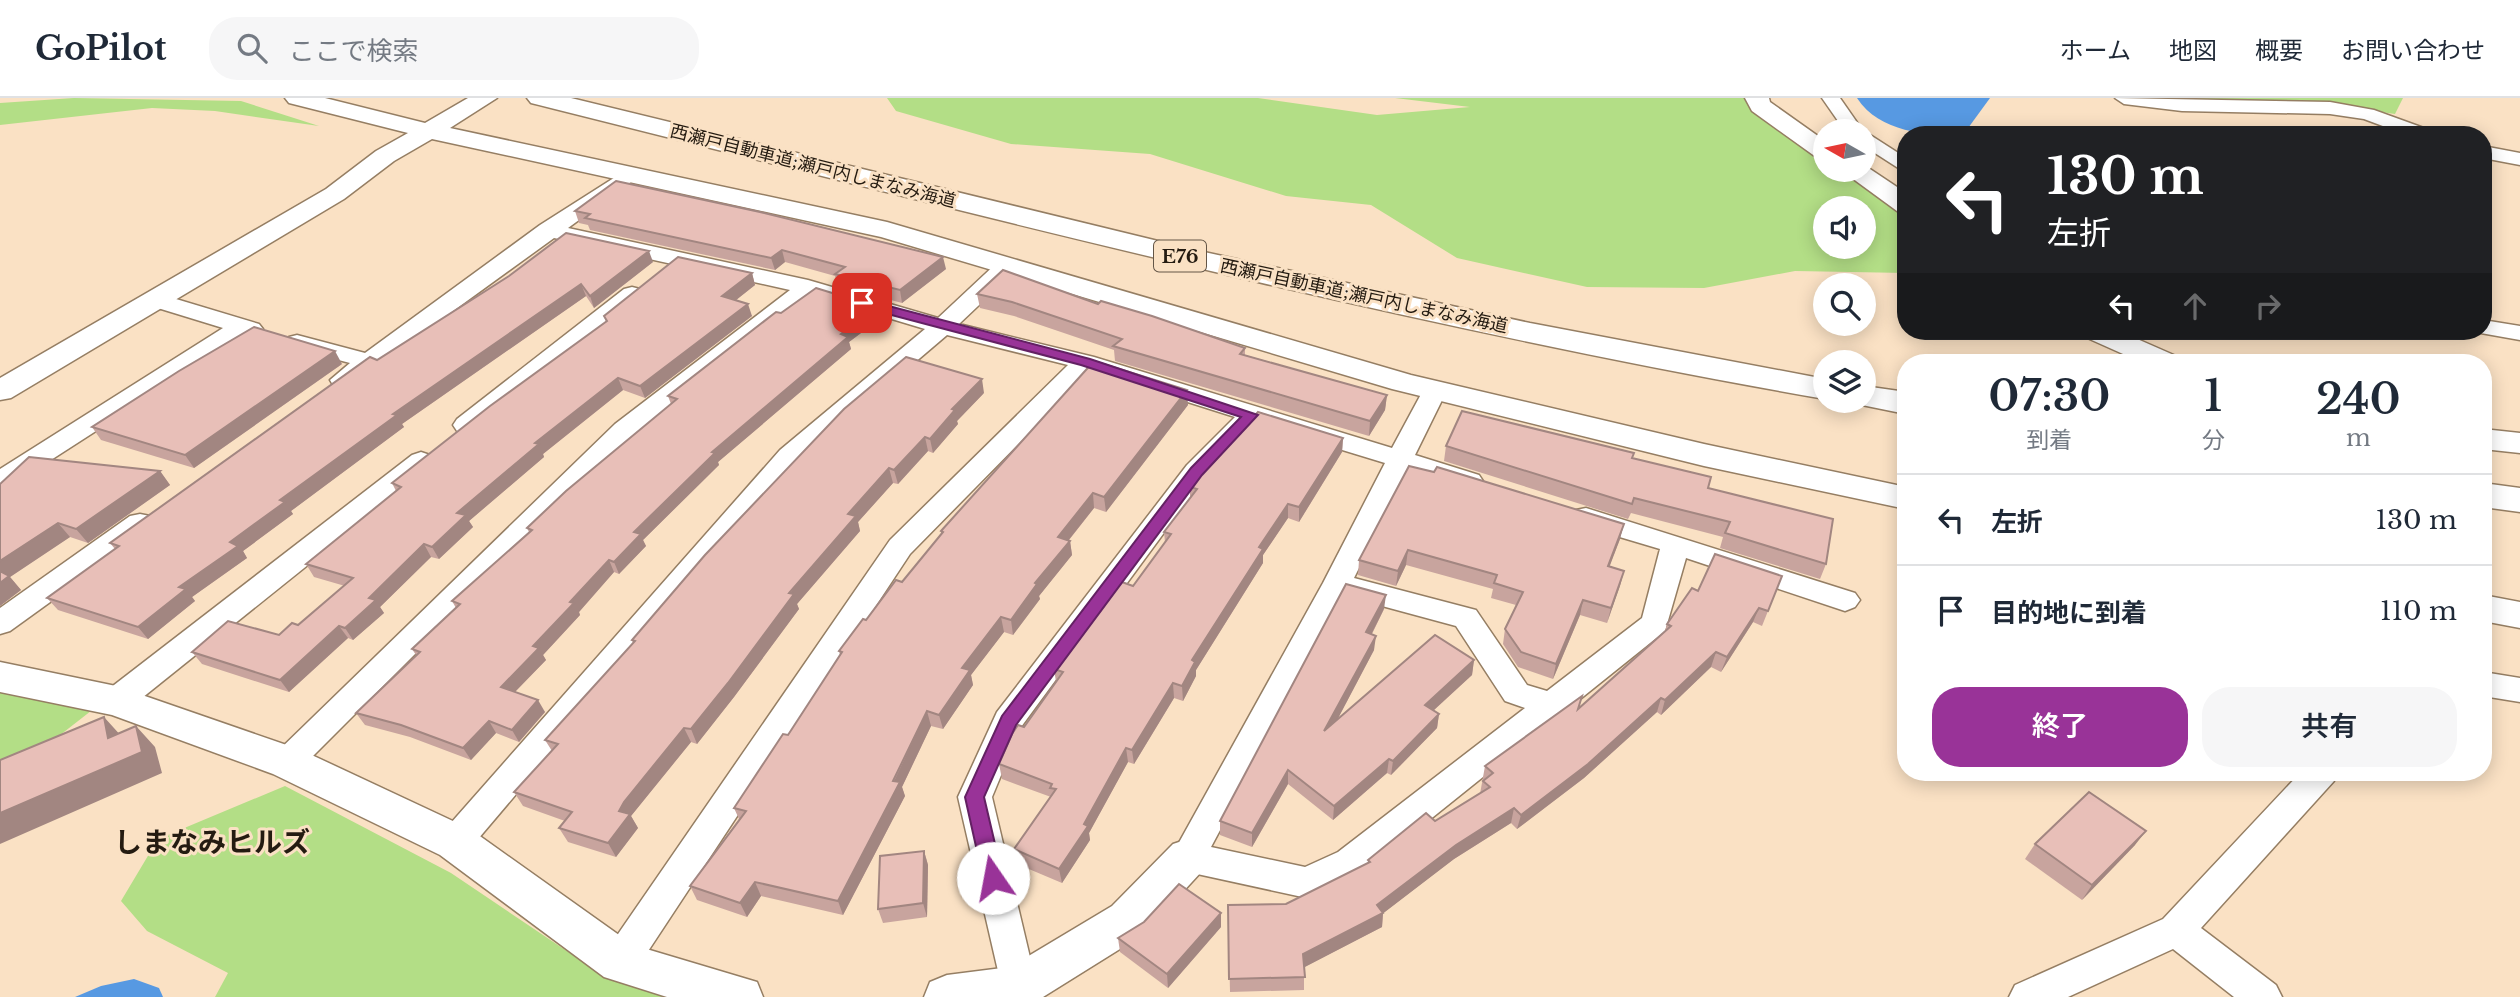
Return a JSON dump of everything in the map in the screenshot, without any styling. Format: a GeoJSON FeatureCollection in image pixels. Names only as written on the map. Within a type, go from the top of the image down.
{"type":"FeatureCollection","features":[{"type":"Feature","properties":{"kind":"highway","name":"西瀬戸自動車道;瀬戸内しまなみ海道"},"geometry":{"type":"LineString","coordinates":[[540,98],[1195,259],[1530,333],[1813,387]]}},
{"type":"Feature","properties":{"kind":"highway"},"geometry":{"type":"LineString","coordinates":[[1876,398],[1897,402]]}},
{"type":"Feature","properties":{"kind":"highway"},"geometry":{"type":"LineString","coordinates":[[2492,496],[2520,500]]}},
{"type":"Feature","properties":{"kind":"street"},"geometry":{"type":"LineString","coordinates":[[298,98],[429,131],[887,230],[1266,345],[1435,390],[1717,458],[1897,496]]}},
{"type":"Feature","properties":{"kind":"street"},"geometry":{"type":"LineString","coordinates":[[0,391],[335,194],[385,156],[485,98]]}},
{"type":"Feature","properties":{"kind":"street"},"geometry":{"type":"LineString","coordinates":[[1757,98],[1760,106],[1813,144]]}},
{"type":"Feature","properties":{"kind":"street"},"geometry":{"type":"LineString","coordinates":[[1831,98],[1846,119]]}},
{"type":"Feature","properties":{"kind":"street"},"geometry":{"type":"LineString","coordinates":[[2124,98],[2145,103],[2261,105],[2359,112],[2399,126]]}},
{"type":"Feature","properties":{"kind":"street"},"geometry":{"type":"LineString","coordinates":[[1876,146],[1897,161]]}},
{"type":"Feature","properties":{"kind":"street"},"geometry":{"type":"LineString","coordinates":[[2492,154],[2520,159]]}},
{"type":"Feature","properties":{"kind":"street"},"geometry":{"type":"LineString","coordinates":[[324,393],[628,175]]}},
{"type":"Feature","properties":{"kind":"street"},"geometry":{"type":"LineString","coordinates":[[1876,178],[1894,184]]}},
{"type":"Feature","properties":{"kind":"street"},"geometry":{"type":"LineString","coordinates":[[548,230],[808,287],[942,327],[1085,362],[1492,488]]}},
{"type":"Feature","properties":{"kind":"street"},"geometry":{"type":"LineString","coordinates":[[116,701],[678,257]]}},
{"type":"Feature","properties":{"kind":"street"},"geometry":{"type":"LineString","coordinates":[[455,842],[789,456],[942,327],[1008,265]]}},
{"type":"Feature","properties":{"kind":"street"},"geometry":{"type":"LineString","coordinates":[[287,762],[624,430],[808,287]]}},
{"type":"Feature","properties":{"kind":"street"},"geometry":{"type":"LineString","coordinates":[[156,300],[242,327],[369,361]]}},
{"type":"Feature","properties":{"kind":"street"},"geometry":{"type":"LineString","coordinates":[[0,481],[242,327]]}},
{"type":"Feature","properties":{"kind":"street"},"geometry":{"type":"LineString","coordinates":[[2492,329],[2520,334]]}},
{"type":"Feature","properties":{"kind":"street"},"geometry":{"type":"LineString","coordinates":[[2115,340],[2147,354]]}},
{"type":"Feature","properties":{"kind":"street"},"geometry":{"type":"LineString","coordinates":[[620,962],[900,547],[1085,362]]}},
{"type":"Feature","properties":{"kind":"street"},"geometry":{"type":"LineString","coordinates":[[947,997],[1018,987],[1128,920],[1188,857],[1337,583],[1435,390]]}},
{"type":"Feature","properties":{"kind":"street"},"geometry":{"type":"LineString","coordinates":[[1018,987],[975,797],[1008,721],[1196,471],[1251,415]]}},
{"type":"Feature","properties":{"kind":"street"},"geometry":{"type":"LineString","coordinates":[[2492,440],[2520,443]]}},
{"type":"Feature","properties":{"kind":"street"},"geometry":{"type":"LineString","coordinates":[[1558,508],[1845,600]]}},
{"type":"Feature","properties":{"kind":"street"},"geometry":{"type":"LineString","coordinates":[[0,623],[156,512]]}},
{"type":"Feature","properties":{"kind":"street"},"geometry":{"type":"LineString","coordinates":[[1188,857],[1307,883],[1350,863],[1655,623],[1675,544]]}},
{"type":"Feature","properties":{"kind":"street"},"geometry":{"type":"LineString","coordinates":[[1337,583],[1466,618],[1516,693],[1550,704]]}},
{"type":"Feature","properties":{"kind":"street"},"geometry":{"type":"LineString","coordinates":[[2492,610],[2520,615]]}},
{"type":"Feature","properties":{"kind":"street"},"geometry":{"type":"LineString","coordinates":[[0,677],[116,701],[287,762],[455,842],[620,962],[740,997]]}},
{"type":"Feature","properties":{"kind":"street"},"geometry":{"type":"LineString","coordinates":[[2492,685],[2520,690]]}},
{"type":"Feature","properties":{"kind":"street"},"geometry":{"type":"LineString","coordinates":[[2028,997],[2176,930],[2244,853],[2313,781]]}},
{"type":"Feature","properties":{"kind":"street"},"geometry":{"type":"LineString","coordinates":[[2176,930],[2263,997]]}},
{"type":"Feature","properties":{"kind":"green space"},"geometry":{"type":"Polygon","coordinates":[[[74,98],[241,101],[319,126],[215,111],[152,108],[0,125],[0,103],[74,98]]]}},
{"type":"Feature","properties":{"kind":"green space"},"geometry":{"type":"Polygon","coordinates":[[[887,98],[1258,98],[1377,115],[1470,107],[1395,98],[1744,98],[1749,106],[1813,151],[1813,182],[1858,182],[1897,209],[1897,273],[1795,271],[1704,288],[1587,287],[1457,258],[1371,205],[1286,196],[1150,154],[1011,144],[896,111],[887,98]]]}},
{"type":"Feature","properties":{"kind":"green space"},"geometry":{"type":"Polygon","coordinates":[[[2162,98],[2403,98],[2395,114],[2346,107],[2162,98]]]}},
{"type":"Feature","properties":{"kind":"green space"},"geometry":{"type":"Polygon","coordinates":[[[0,689],[96,707],[0,782],[0,689]]]}},
{"type":"Feature","properties":{"kind":"green space"},"geometry":{"type":"Polygon","coordinates":[[[285,786],[451,873],[601,974],[667,997],[215,997],[228,973],[147,931],[121,901],[158,839],[285,786]]]}},
{"type":"Feature","properties":{"kind":"water"},"geometry":{"type":"Polygon","coordinates":[[[1857,98],[1990,98],[1970,126],[1897,127],[1878,119],[1857,98]]]}},
{"type":"Feature","properties":{"kind":"water"},"geometry":{"type":"Polygon","coordinates":[[[134,979],[159,988],[163,997],[75,997],[101,986],[134,979]]]}},
{"type":"Feature","properties":{"kind":"building"},"geometry":{"type":"Polygon","coordinates":[[[616,181],[760,212],[943,257],[900,290],[835,274],[845,267],[782,250],[771,258],[585,218],[590,214],[575,211],[616,181]]]}},
{"type":"Feature","properties":{"kind":"building"},"geometry":{"type":"Polygon","coordinates":[[[566,233],[649,251],[590,296],[581,284],[393,414],[397,415],[280,500],[285,502],[230,542],[238,546],[179,587],[186,589],[138,627],[47,598],[119,546],[110,543],[370,357],[377,360],[509,276],[566,233]]]}},
{"type":"Feature","properties":{"kind":"building"},"geometry":{"type":"Polygon","coordinates":[[[678,257],[752,273],[722,296],[748,304],[640,386],[618,378],[535,443],[539,444],[457,513],[466,515],[432,547],[424,544],[369,598],[376,600],[345,628],[339,626],[280,680],[192,652],[228,621],[279,635],[292,623],[298,625],[353,578],[306,564],[401,487],[392,483],[490,406],[607,321],[604,316],[678,257]]]}},
{"type":"Feature","properties":{"kind":"building"},"geometry":{"type":"Polygon","coordinates":[[[1003,270],[1098,304],[1101,301],[1152,316],[1245,348],[1240,354],[1387,395],[1370,421],[1113,346],[1122,339],[1012,302],[977,294],[1003,270]]]}},
{"type":"Feature","properties":{"kind":"building"},"geometry":{"type":"Polygon","coordinates":[[[816,288],[878,307],[841,334],[848,337],[712,452],[715,453],[634,532],[641,534],[614,562],[609,560],[570,602],[574,603],[533,646],[539,648],[501,687],[538,700],[512,730],[489,721],[463,748],[401,725],[356,713],[420,652],[412,649],[460,604],[452,601],[532,530],[527,528],[566,491],[677,399],[668,396],[776,312],[781,313],[816,288]]]}},
{"type":"Feature","properties":{"kind":"building"},"geometry":{"type":"Polygon","coordinates":[[[254,327],[335,351],[185,455],[92,427],[179,371],[254,327]]]}},
{"type":"Feature","properties":{"kind":"building"},"geometry":{"type":"Polygon","coordinates":[[[906,357],[982,379],[952,409],[955,410],[930,439],[925,437],[894,470],[889,468],[848,514],[856,516],[789,593],[794,594],[728,683],[691,729],[684,728],[624,802],[619,811],[630,814],[608,843],[559,828],[572,812],[514,792],[558,744],[545,740],[635,641],[632,640],[705,555],[844,409],[906,357]]]}},
{"type":"Feature","properties":{"kind":"building"},"geometry":{"type":"Polygon","coordinates":[[[1094,361],[1187,390],[1104,497],[1093,493],[1058,537],[1070,541],[1035,583],[1037,584],[1011,620],[1001,617],[962,668],[970,670],[939,715],[927,711],[893,781],[900,782],[838,901],[755,882],[740,903],[690,886],[746,811],[734,808],[783,734],[788,735],[842,652],[839,651],[863,619],[866,620],[896,580],[902,582],[943,532],[941,531],[1094,361]]]}},
{"type":"Feature","properties":{"kind":"building"},"geometry":{"type":"Polygon","coordinates":[[[1462,411],[1634,453],[1632,458],[1711,477],[1708,488],[1833,519],[1826,564],[1725,533],[1730,522],[1634,498],[1632,504],[1446,446],[1462,411]]]}},
{"type":"Feature","properties":{"kind":"building"},"geometry":{"type":"Polygon","coordinates":[[[1258,412],[1343,438],[1299,507],[1288,504],[1259,547],[1263,549],[1192,660],[1195,662],[1182,686],[1173,683],[1132,750],[1126,748],[1084,824],[1088,826],[1059,869],[1014,849],[1056,789],[1050,788],[1052,784],[999,764],[1012,734],[1018,725],[1024,727],[1063,672],[1054,669],[1119,581],[1133,586],[1171,534],[1164,532],[1197,489],[1190,487],[1206,464],[1211,465],[1258,412]]]}},
{"type":"Feature","properties":{"kind":"building"},"geometry":{"type":"Polygon","coordinates":[[[29,457],[160,471],[76,529],[58,523],[0,561],[0,484],[29,457]]]}},
{"type":"Feature","properties":{"kind":"building"},"geometry":{"type":"Polygon","coordinates":[[[1409,466],[1434,472],[1437,467],[1624,524],[1608,566],[1624,571],[1611,608],[1583,600],[1556,664],[1521,652],[1505,629],[1523,592],[1494,583],[1497,575],[1408,550],[1398,571],[1359,560],[1409,466]]]}},
{"type":"Feature","properties":{"kind":"building"},"geometry":{"type":"Polygon","coordinates":[[[1715,554],[1782,576],[1768,611],[1759,608],[1727,657],[1716,652],[1665,700],[1661,698],[1588,764],[1521,815],[1514,808],[1456,845],[1377,905],[1383,913],[1303,954],[1305,977],[1229,979],[1228,905],[1286,904],[1370,862],[1368,860],[1426,813],[1435,821],[1490,787],[1483,781],[1493,773],[1485,766],[1582,696],[1578,709],[1671,626],[1667,624],[1692,588],[1698,591],[1715,554]]]}},
{"type":"Feature","properties":{"kind":"building"},"geometry":{"type":"Polygon","coordinates":[[[0,571],[9,576],[0,583],[0,571]]]}},
{"type":"Feature","properties":{"kind":"building"},"geometry":{"type":"Polygon","coordinates":[[[1346,584],[1386,595],[1366,632],[1376,636],[1324,731],[1435,635],[1474,660],[1425,705],[1439,714],[1393,761],[1389,759],[1334,806],[1288,770],[1252,833],[1220,821],[1346,584]]]}},
{"type":"Feature","properties":{"kind":"building"},"geometry":{"type":"Polygon","coordinates":[[[104,717],[108,738],[136,726],[142,752],[0,813],[0,760],[104,717]]]}},
{"type":"Feature","properties":{"kind":"building"},"geometry":{"type":"Polygon","coordinates":[[[2089,792],[2146,831],[2092,885],[2035,844],[2089,792]]]}},
{"type":"Feature","properties":{"kind":"building"},"geometry":{"type":"Polygon","coordinates":[[[924,851],[923,903],[878,909],[880,856],[924,851]]]}},
{"type":"Feature","properties":{"kind":"building"},"geometry":{"type":"Polygon","coordinates":[[[1179,884],[1221,913],[1167,974],[1118,938],[1144,922],[1179,884]]]}},
{"type":"Feature","properties":{"kind":"district","name":"しまなみヒルズ"},"geometry":{"type":"Point","coordinates":[212,842]}},
{"type":"Feature","properties":{"kind":"route"},"geometry":{"type":"LineString","coordinates":[[862,303],[942,327],[1085,362],[1251,415],[1196,471],[1008,721],[975,797],[993,878]]}}]}
